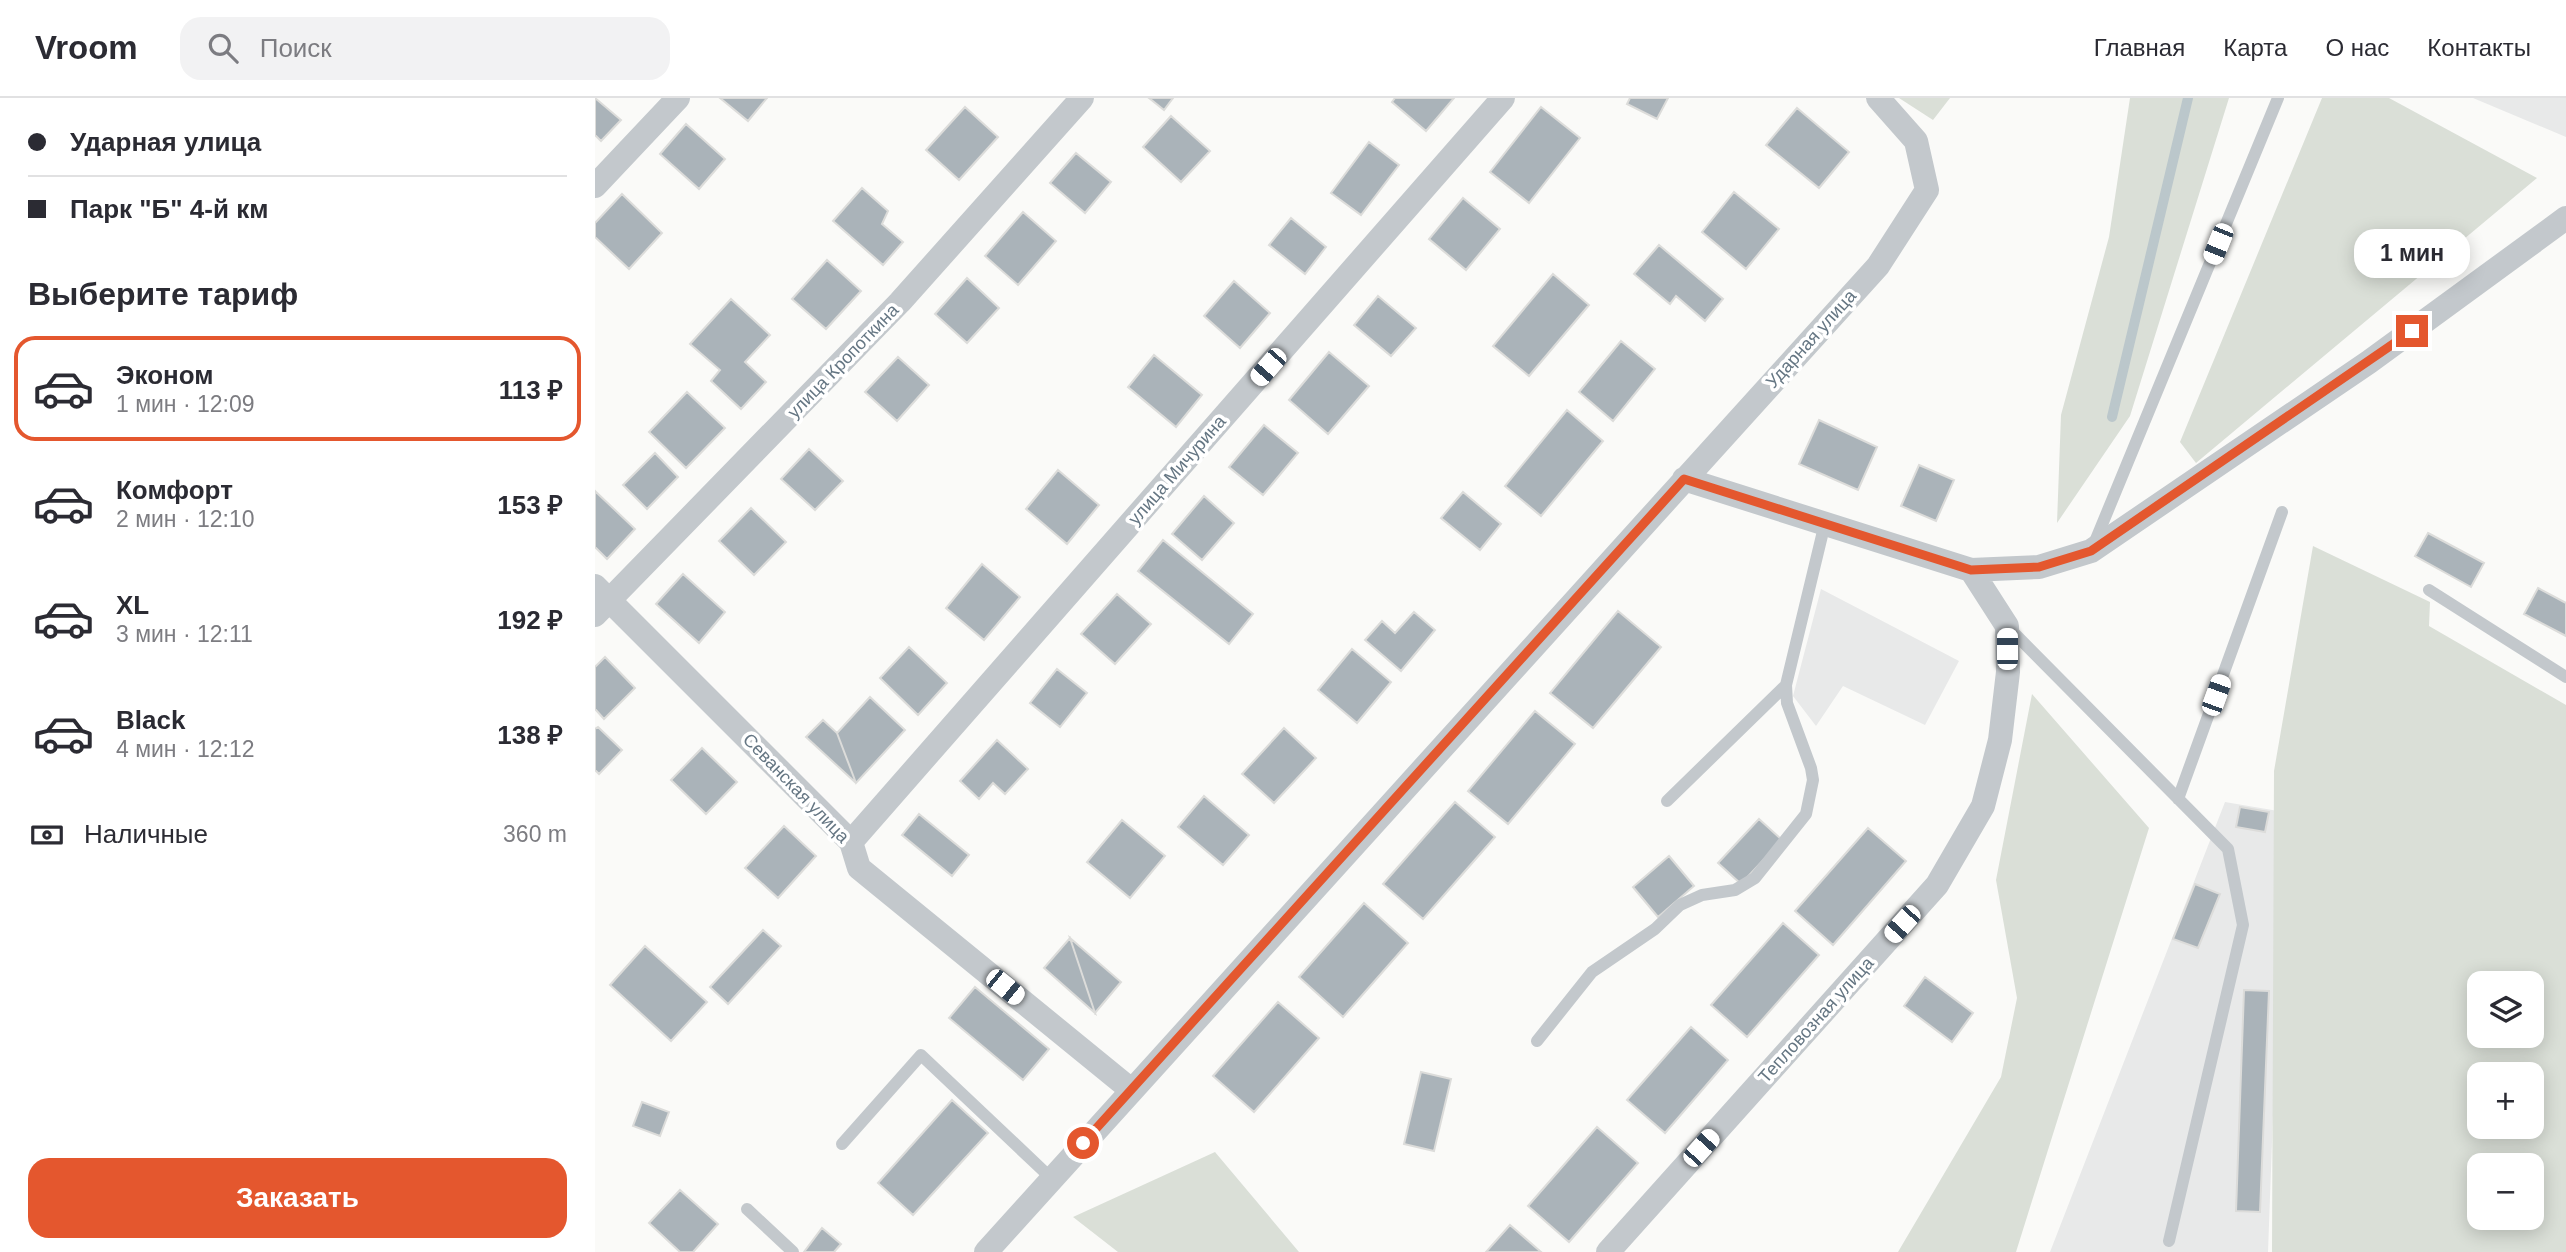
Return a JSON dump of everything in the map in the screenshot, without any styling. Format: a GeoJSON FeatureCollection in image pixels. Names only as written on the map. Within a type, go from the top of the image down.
{"type":"FeatureCollection","features":[{"type":"Feature","properties":{"kind":"street"},"geometry":{"type":"LineString","coordinates":[[595,186],[678,98]]}},
{"type":"Feature","properties":{"kind":"street","name":"улица Кропоткина"},"geometry":{"type":"LineString","coordinates":[[600,600],[899,302],[1082,98]]}},
{"type":"Feature","properties":{"kind":"street","name":"улица Мичурина"},"geometry":{"type":"LineString","coordinates":[[851,842],[1503,98]]}},
{"type":"Feature","properties":{"kind":"street","name":"Ударная улица"},"geometry":{"type":"LineString","coordinates":[[986,1252],[1130,1089],[1878,266],[1927,190],[1916,141],[1878,98]]}},
{"type":"Feature","properties":{"kind":"street"},"geometry":{"type":"LineString","coordinates":[[1684,479],[1971,570],[2039,567],[2091,551],[2369,362],[2566,218]]}},
{"type":"Feature","properties":{"kind":"street"},"geometry":{"type":"LineString","coordinates":[[1971,570],[2007,626]]}},
{"type":"Feature","properties":{"kind":"street","name":"Севанская улица"},"geometry":{"type":"LineString","coordinates":[[600,600],[851,842],[859,867],[1130,1089]]}},
{"type":"Feature","properties":{"kind":"street","name":"Тепловозная улица"},"geometry":{"type":"LineString","coordinates":[[1608,1252],[1937,885],[1983,806],[1995,769],[2008,672],[2007,626]]}},
{"type":"Feature","properties":{"kind":"lane"},"geometry":{"type":"LineString","coordinates":[[2091,551],[2278,98]]}},
{"type":"Feature","properties":{"kind":"lane"},"geometry":{"type":"LineString","coordinates":[[2178,799],[2282,512]]}},
{"type":"Feature","properties":{"kind":"lane"},"geometry":{"type":"LineString","coordinates":[[1537,1041],[1593,972],[1655,929],[1681,905],[1702,895],[1735,890],[1755,878],[1806,814],[1813,780],[1787,703],[1786,685],[1825,523]]}},
{"type":"Feature","properties":{"kind":"lane"},"geometry":{"type":"LineString","coordinates":[[2429,590],[2566,677]]}},
{"type":"Feature","properties":{"kind":"lane"},"geometry":{"type":"LineString","coordinates":[[2007,626],[2228,849],[2243,925],[2169,1241]]}},
{"type":"Feature","properties":{"kind":"lane"},"geometry":{"type":"LineString","coordinates":[[1667,801],[1786,685]]}},
{"type":"Feature","properties":{"kind":"lane"},"geometry":{"type":"LineString","coordinates":[[842,1144],[921,1055],[1051,1178]]}},
{"type":"Feature","properties":{"kind":"lane"},"geometry":{"type":"LineString","coordinates":[[747,1209],[793,1252]]}},
{"type":"Feature","properties":{"kind":"shaded area"},"geometry":{"type":"Polygon","coordinates":[[[1899,98],[1950,98],[1933,120],[1899,98]]]}},
{"type":"Feature","properties":{"kind":"shaded area"},"geometry":{"type":"Polygon","coordinates":[[[2130,98],[2229,98],[2130,416],[2057,523],[2061,415],[2109,237],[2130,98]]]}},
{"type":"Feature","properties":{"kind":"shaded area"},"geometry":{"type":"Polygon","coordinates":[[[2322,98],[2389,98],[2537,178],[2196,463],[2180,442],[2322,98]]]}},
{"type":"Feature","properties":{"kind":"shaded area"},"geometry":{"type":"Polygon","coordinates":[[[2473,98],[2566,98],[2566,137],[2473,98]]]}},
{"type":"Feature","properties":{"kind":"shaded area"},"geometry":{"type":"Polygon","coordinates":[[[2313,546],[2430,602],[2429,626],[2566,705],[2566,1252],[2272,1252],[2274,771],[2313,546]]]}},
{"type":"Feature","properties":{"kind":"shaded area"},"geometry":{"type":"Polygon","coordinates":[[[1821,589],[1959,661],[1925,725],[1843,686],[1816,726],[1793,696],[1821,589]]]}},
{"type":"Feature","properties":{"kind":"shaded area"},"geometry":{"type":"Polygon","coordinates":[[[2032,694],[2149,828],[2016,1252],[1898,1252],[2001,1077],[2017,998],[1996,880],[2032,694]]]}},
{"type":"Feature","properties":{"kind":"shaded area"},"geometry":{"type":"Polygon","coordinates":[[[2225,802],[2284,812],[2268,1252],[2050,1252],[2225,802]]]}},
{"type":"Feature","properties":{"kind":"shaded area"},"geometry":{"type":"Polygon","coordinates":[[[1215,1152],[1299,1252],[1118,1252],[1073,1217],[1215,1152]]]}},
{"type":"Feature","properties":{"kind":"building"},"geometry":{"type":"Polygon","coordinates":[[[595,98],[621,120],[601,141],[595,135],[595,98]]]}},
{"type":"Feature","properties":{"kind":"building"},"geometry":{"type":"Polygon","coordinates":[[[720,98],[767,98],[748,121],[720,98]]]}},
{"type":"Feature","properties":{"kind":"building"},"geometry":{"type":"Polygon","coordinates":[[[1149,98],[1173,98],[1164,110],[1149,98]]]}},
{"type":"Feature","properties":{"kind":"building"},"geometry":{"type":"Polygon","coordinates":[[[1395,98],[1454,98],[1426,131],[1392,102],[1395,98]]]}},
{"type":"Feature","properties":{"kind":"building"},"geometry":{"type":"Polygon","coordinates":[[[1630,98],[1668,98],[1657,119],[1627,104],[1630,98]]]}},
{"type":"Feature","properties":{"kind":"building"},"geometry":{"type":"Polygon","coordinates":[[[965,107],[998,137],[959,180],[926,150],[965,107]]]}},
{"type":"Feature","properties":{"kind":"building"},"geometry":{"type":"Polygon","coordinates":[[[1541,107],[1580,138],[1529,203],[1490,172],[1541,107]]]}},
{"type":"Feature","properties":{"kind":"building"},"geometry":{"type":"Polygon","coordinates":[[[1797,108],[1849,152],[1819,188],[1766,145],[1797,108]]]}},
{"type":"Feature","properties":{"kind":"building"},"geometry":{"type":"Polygon","coordinates":[[[1171,116],[1210,151],[1181,182],[1143,147],[1171,116]]]}},
{"type":"Feature","properties":{"kind":"building"},"geometry":{"type":"Polygon","coordinates":[[[686,124],[725,159],[699,189],[660,154],[686,124]]]}},
{"type":"Feature","properties":{"kind":"building"},"geometry":{"type":"Polygon","coordinates":[[[1369,142],[1399,165],[1361,215],[1331,193],[1369,142]]]}},
{"type":"Feature","properties":{"kind":"building"},"geometry":{"type":"Polygon","coordinates":[[[1076,153],[1111,182],[1085,213],[1050,183],[1076,153]]]}},
{"type":"Feature","properties":{"kind":"building"},"geometry":{"type":"Polygon","coordinates":[[[862,188],[888,211],[882,224],[903,242],[883,265],[833,221],[862,188]]]}},
{"type":"Feature","properties":{"kind":"building"},"geometry":{"type":"Polygon","coordinates":[[[1734,192],[1779,229],[1746,269],[1702,232],[1734,192]]]}},
{"type":"Feature","properties":{"kind":"building"},"geometry":{"type":"Polygon","coordinates":[[[622,194],[662,233],[629,269],[595,237],[595,223],[622,194]]]}},
{"type":"Feature","properties":{"kind":"building"},"geometry":{"type":"Polygon","coordinates":[[[1463,198],[1500,229],[1466,270],[1429,239],[1463,198]]]}},
{"type":"Feature","properties":{"kind":"building"},"geometry":{"type":"Polygon","coordinates":[[[1023,212],[1056,241],[1018,285],[985,256],[1023,212]]]}},
{"type":"Feature","properties":{"kind":"building"},"geometry":{"type":"Polygon","coordinates":[[[1291,218],[1326,247],[1305,274],[1269,245],[1291,218]]]}},
{"type":"Feature","properties":{"kind":"building"},"geometry":{"type":"Polygon","coordinates":[[[1659,245],[1723,299],[1705,321],[1676,296],[1670,304],[1634,274],[1659,245]]]}},
{"type":"Feature","properties":{"kind":"building"},"geometry":{"type":"Polygon","coordinates":[[[827,260],[861,291],[826,329],[792,299],[827,260]]]}},
{"type":"Feature","properties":{"kind":"building"},"geometry":{"type":"Polygon","coordinates":[[[1553,274],[1589,305],[1529,376],[1493,346],[1553,274]]]}},
{"type":"Feature","properties":{"kind":"building"},"geometry":{"type":"Polygon","coordinates":[[[967,278],[999,308],[967,343],[935,314],[967,278]]]}},
{"type":"Feature","properties":{"kind":"building"},"geometry":{"type":"Polygon","coordinates":[[[1234,281],[1270,313],[1240,348],[1204,316],[1234,281]]]}},
{"type":"Feature","properties":{"kind":"building"},"geometry":{"type":"Polygon","coordinates":[[[1378,296],[1416,328],[1391,356],[1354,325],[1378,296]]]}},
{"type":"Feature","properties":{"kind":"building"},"geometry":{"type":"Polygon","coordinates":[[[731,299],[770,335],[745,362],[766,382],[741,409],[711,381],[720,370],[690,344],[731,299]]]}},
{"type":"Feature","properties":{"kind":"building"},"geometry":{"type":"Polygon","coordinates":[[[1621,341],[1655,369],[1613,421],[1579,392],[1621,341]]]}},
{"type":"Feature","properties":{"kind":"building"},"geometry":{"type":"Polygon","coordinates":[[[1329,352],[1369,386],[1328,434],[1289,400],[1329,352]]]}},
{"type":"Feature","properties":{"kind":"building"},"geometry":{"type":"Polygon","coordinates":[[[1154,355],[1202,395],[1176,427],[1128,387],[1154,355]]]}},
{"type":"Feature","properties":{"kind":"building"},"geometry":{"type":"Polygon","coordinates":[[[898,357],[929,385],[897,421],[865,392],[898,357]]]}},
{"type":"Feature","properties":{"kind":"building"},"geometry":{"type":"Polygon","coordinates":[[[687,392],[725,428],[686,468],[649,432],[687,392]]]}},
{"type":"Feature","properties":{"kind":"building"},"geometry":{"type":"Polygon","coordinates":[[[1567,410],[1603,441],[1541,516],[1505,486],[1567,410]]]}},
{"type":"Feature","properties":{"kind":"building"},"geometry":{"type":"Polygon","coordinates":[[[1819,420],[1877,447],[1858,490],[1799,464],[1819,420]]]}},
{"type":"Feature","properties":{"kind":"building"},"geometry":{"type":"Polygon","coordinates":[[[1264,425],[1298,453],[1263,495],[1229,467],[1264,425]]]}},
{"type":"Feature","properties":{"kind":"building"},"geometry":{"type":"Polygon","coordinates":[[[809,449],[843,481],[815,510],[781,479],[809,449]]]}},
{"type":"Feature","properties":{"kind":"building"},"geometry":{"type":"Polygon","coordinates":[[[655,453],[678,477],[647,509],[623,485],[655,453]]]}},
{"type":"Feature","properties":{"kind":"building"},"geometry":{"type":"Polygon","coordinates":[[[1919,465],[1954,480],[1936,521],[1901,506],[1919,465]]]}},
{"type":"Feature","properties":{"kind":"building"},"geometry":{"type":"Polygon","coordinates":[[[1058,470],[1099,505],[1067,544],[1026,509],[1058,470]]]}},
{"type":"Feature","properties":{"kind":"building"},"geometry":{"type":"Polygon","coordinates":[[[595,491],[635,529],[607,559],[595,547],[595,491]]]}},
{"type":"Feature","properties":{"kind":"building"},"geometry":{"type":"Polygon","coordinates":[[[1463,492],[1501,524],[1480,550],[1441,518],[1463,492]]]}},
{"type":"Feature","properties":{"kind":"building"},"geometry":{"type":"Polygon","coordinates":[[[1204,496],[1234,523],[1202,560],[1172,534],[1204,496]]]}},
{"type":"Feature","properties":{"kind":"building"},"geometry":{"type":"Polygon","coordinates":[[[751,508],[786,542],[754,575],[719,541],[751,508]]]}},
{"type":"Feature","properties":{"kind":"building"},"geometry":{"type":"Polygon","coordinates":[[[2428,533],[2484,563],[2471,587],[2415,556],[2428,533]]]}},
{"type":"Feature","properties":{"kind":"building"},"geometry":{"type":"Polygon","coordinates":[[[1163,540],[1253,614],[1229,644],[1138,571],[1163,540]]]}},
{"type":"Feature","properties":{"kind":"building"},"geometry":{"type":"Polygon","coordinates":[[[982,564],[1020,597],[984,640],[946,608],[982,564]]]}},
{"type":"Feature","properties":{"kind":"building"},"geometry":{"type":"Polygon","coordinates":[[[683,574],[725,612],[699,643],[656,604],[683,574]]]}},
{"type":"Feature","properties":{"kind":"building"},"geometry":{"type":"Polygon","coordinates":[[[2538,588],[2566,603],[2566,636],[2524,614],[2538,588]]]}},
{"type":"Feature","properties":{"kind":"building"},"geometry":{"type":"Polygon","coordinates":[[[1117,594],[1151,624],[1115,664],[1081,634],[1117,594]]]}},
{"type":"Feature","properties":{"kind":"building"},"geometry":{"type":"Polygon","coordinates":[[[1618,611],[1661,647],[1593,728],[1550,693],[1618,611]]]}},
{"type":"Feature","properties":{"kind":"building"},"geometry":{"type":"Polygon","coordinates":[[[1414,612],[1435,630],[1401,671],[1365,640],[1382,621],[1395,633],[1414,612]]]}},
{"type":"Feature","properties":{"kind":"building"},"geometry":{"type":"Polygon","coordinates":[[[909,647],[947,683],[918,715],[880,678],[909,647]]]}},
{"type":"Feature","properties":{"kind":"building"},"geometry":{"type":"Polygon","coordinates":[[[1352,649],[1391,682],[1357,723],[1318,690],[1352,649]]]}},
{"type":"Feature","properties":{"kind":"building"},"geometry":{"type":"Polygon","coordinates":[[[605,657],[635,688],[604,719],[595,709],[595,667],[605,657]]]}},
{"type":"Feature","properties":{"kind":"building"},"geometry":{"type":"Polygon","coordinates":[[[1057,669],[1087,693],[1060,727],[1030,703],[1057,669]]]}},
{"type":"Feature","properties":{"kind":"building"},"geometry":{"type":"Polygon","coordinates":[[[870,697],[905,730],[856,783],[837,733],[870,697]]]}},
{"type":"Feature","properties":{"kind":"building"},"geometry":{"type":"Polygon","coordinates":[[[1535,711],[1575,744],[1508,824],[1468,791],[1535,711]]]}},
{"type":"Feature","properties":{"kind":"building"},"geometry":{"type":"Polygon","coordinates":[[[823,720],[837,733],[856,783],[806,737],[823,720]]]}},
{"type":"Feature","properties":{"kind":"building"},"geometry":{"type":"Polygon","coordinates":[[[598,727],[622,750],[599,774],[595,770],[595,729],[598,727]]]}},
{"type":"Feature","properties":{"kind":"building"},"geometry":{"type":"Polygon","coordinates":[[[1284,728],[1316,758],[1274,803],[1242,774],[1284,728]]]}},
{"type":"Feature","properties":{"kind":"building"},"geometry":{"type":"Polygon","coordinates":[[[997,740],[1028,769],[1005,794],[993,783],[979,799],[960,781],[997,740]]]}},
{"type":"Feature","properties":{"kind":"building"},"geometry":{"type":"Polygon","coordinates":[[[702,748],[737,782],[706,814],[671,780],[702,748]]]}},
{"type":"Feature","properties":{"kind":"building"},"geometry":{"type":"Polygon","coordinates":[[[1204,796],[1249,835],[1223,865],[1178,827],[1204,796]]]}},
{"type":"Feature","properties":{"kind":"building"},"geometry":{"type":"Polygon","coordinates":[[[1455,802],[1495,837],[1423,919],[1383,884],[1455,802]]]}},
{"type":"Feature","properties":{"kind":"building"},"geometry":{"type":"Polygon","coordinates":[[[2240,807],[2269,812],[2265,832],[2236,827],[2240,807]]]}},
{"type":"Feature","properties":{"kind":"building"},"geometry":{"type":"Polygon","coordinates":[[[919,814],[969,855],[952,876],[902,835],[919,814]]]}},
{"type":"Feature","properties":{"kind":"building"},"geometry":{"type":"Polygon","coordinates":[[[1759,819],[1782,840],[1741,884],[1718,863],[1759,819]]]}},
{"type":"Feature","properties":{"kind":"building"},"geometry":{"type":"Polygon","coordinates":[[[1122,820],[1165,856],[1130,898],[1087,862],[1122,820]]]}},
{"type":"Feature","properties":{"kind":"building"},"geometry":{"type":"Polygon","coordinates":[[[784,826],[816,856],[778,898],[745,868],[784,826]]]}},
{"type":"Feature","properties":{"kind":"building"},"geometry":{"type":"Polygon","coordinates":[[[1868,828],[1906,861],[1833,945],[1795,911],[1868,828]]]}},
{"type":"Feature","properties":{"kind":"building"},"geometry":{"type":"Polygon","coordinates":[[[1669,856],[1694,886],[1658,917],[1633,887],[1669,856]]]}},
{"type":"Feature","properties":{"kind":"building"},"geometry":{"type":"Polygon","coordinates":[[[2195,884],[2220,894],[2198,948],[2173,939],[2195,884]]]}},
{"type":"Feature","properties":{"kind":"building"},"geometry":{"type":"Polygon","coordinates":[[[1364,903],[1408,943],[1343,1017],[1299,977],[1364,903]]]}},
{"type":"Feature","properties":{"kind":"building"},"geometry":{"type":"Polygon","coordinates":[[[1783,923],[1819,955],[1747,1037],[1711,1005],[1783,923]]]}},
{"type":"Feature","properties":{"kind":"building"},"geometry":{"type":"Polygon","coordinates":[[[763,930],[781,946],[728,1004],[710,987],[763,930]]]}},
{"type":"Feature","properties":{"kind":"building"},"geometry":{"type":"Polygon","coordinates":[[[1070,938],[1095,1013],[1044,968],[1070,938]]]}},
{"type":"Feature","properties":{"kind":"building"},"geometry":{"type":"Polygon","coordinates":[[[1070,938],[1121,982],[1095,1013],[1070,938]]]}},
{"type":"Feature","properties":{"kind":"building"},"geometry":{"type":"Polygon","coordinates":[[[645,946],[707,1002],[671,1041],[610,985],[645,946]]]}},
{"type":"Feature","properties":{"kind":"building"},"geometry":{"type":"Polygon","coordinates":[[[1925,977],[1973,1013],[1952,1042],[1904,1006],[1925,977]]]}},
{"type":"Feature","properties":{"kind":"building"},"geometry":{"type":"Polygon","coordinates":[[[975,987],[1049,1049],[1023,1080],[949,1018],[975,987]]]}},
{"type":"Feature","properties":{"kind":"building"},"geometry":{"type":"Polygon","coordinates":[[[2244,990],[2269,991],[2260,1212],[2236,1211],[2244,990]]]}},
{"type":"Feature","properties":{"kind":"building"},"geometry":{"type":"Polygon","coordinates":[[[1278,1002],[1319,1038],[1254,1112],[1213,1076],[1278,1002]]]}},
{"type":"Feature","properties":{"kind":"building"},"geometry":{"type":"Polygon","coordinates":[[[1691,1027],[1728,1060],[1665,1133],[1627,1100],[1691,1027]]]}},
{"type":"Feature","properties":{"kind":"building"},"geometry":{"type":"Polygon","coordinates":[[[1421,1072],[1451,1079],[1434,1151],[1404,1144],[1421,1072]]]}},
{"type":"Feature","properties":{"kind":"building"},"geometry":{"type":"Polygon","coordinates":[[[952,1100],[988,1133],[913,1215],[878,1183],[952,1100]]]}},
{"type":"Feature","properties":{"kind":"building"},"geometry":{"type":"Polygon","coordinates":[[[642,1102],[669,1112],[660,1136],[633,1126],[642,1102]]]}},
{"type":"Feature","properties":{"kind":"building"},"geometry":{"type":"Polygon","coordinates":[[[1597,1127],[1638,1163],[1569,1242],[1528,1206],[1597,1127]]]}},
{"type":"Feature","properties":{"kind":"building"},"geometry":{"type":"Polygon","coordinates":[[[680,1190],[718,1224],[693,1252],[680,1252],[649,1223],[680,1190]]]}},
{"type":"Feature","properties":{"kind":"building"},"geometry":{"type":"Polygon","coordinates":[[[1510,1225],[1541,1252],[1486,1252],[1510,1225]]]}},
{"type":"Feature","properties":{"kind":"building"},"geometry":{"type":"Polygon","coordinates":[[[822,1228],[841,1244],[834,1252],[804,1252],[822,1228]]]}},
{"type":"Feature","properties":{"kind":"waterway"},"geometry":{"type":"LineString","coordinates":[[2112,417],[2188,98]]}},
{"type":"Feature","properties":{"kind":"route"},"geometry":{"type":"LineString","coordinates":[[1083,1143],[1684,479],[1971,570],[2039,567],[2091,551],[2412,331]]}}]}
